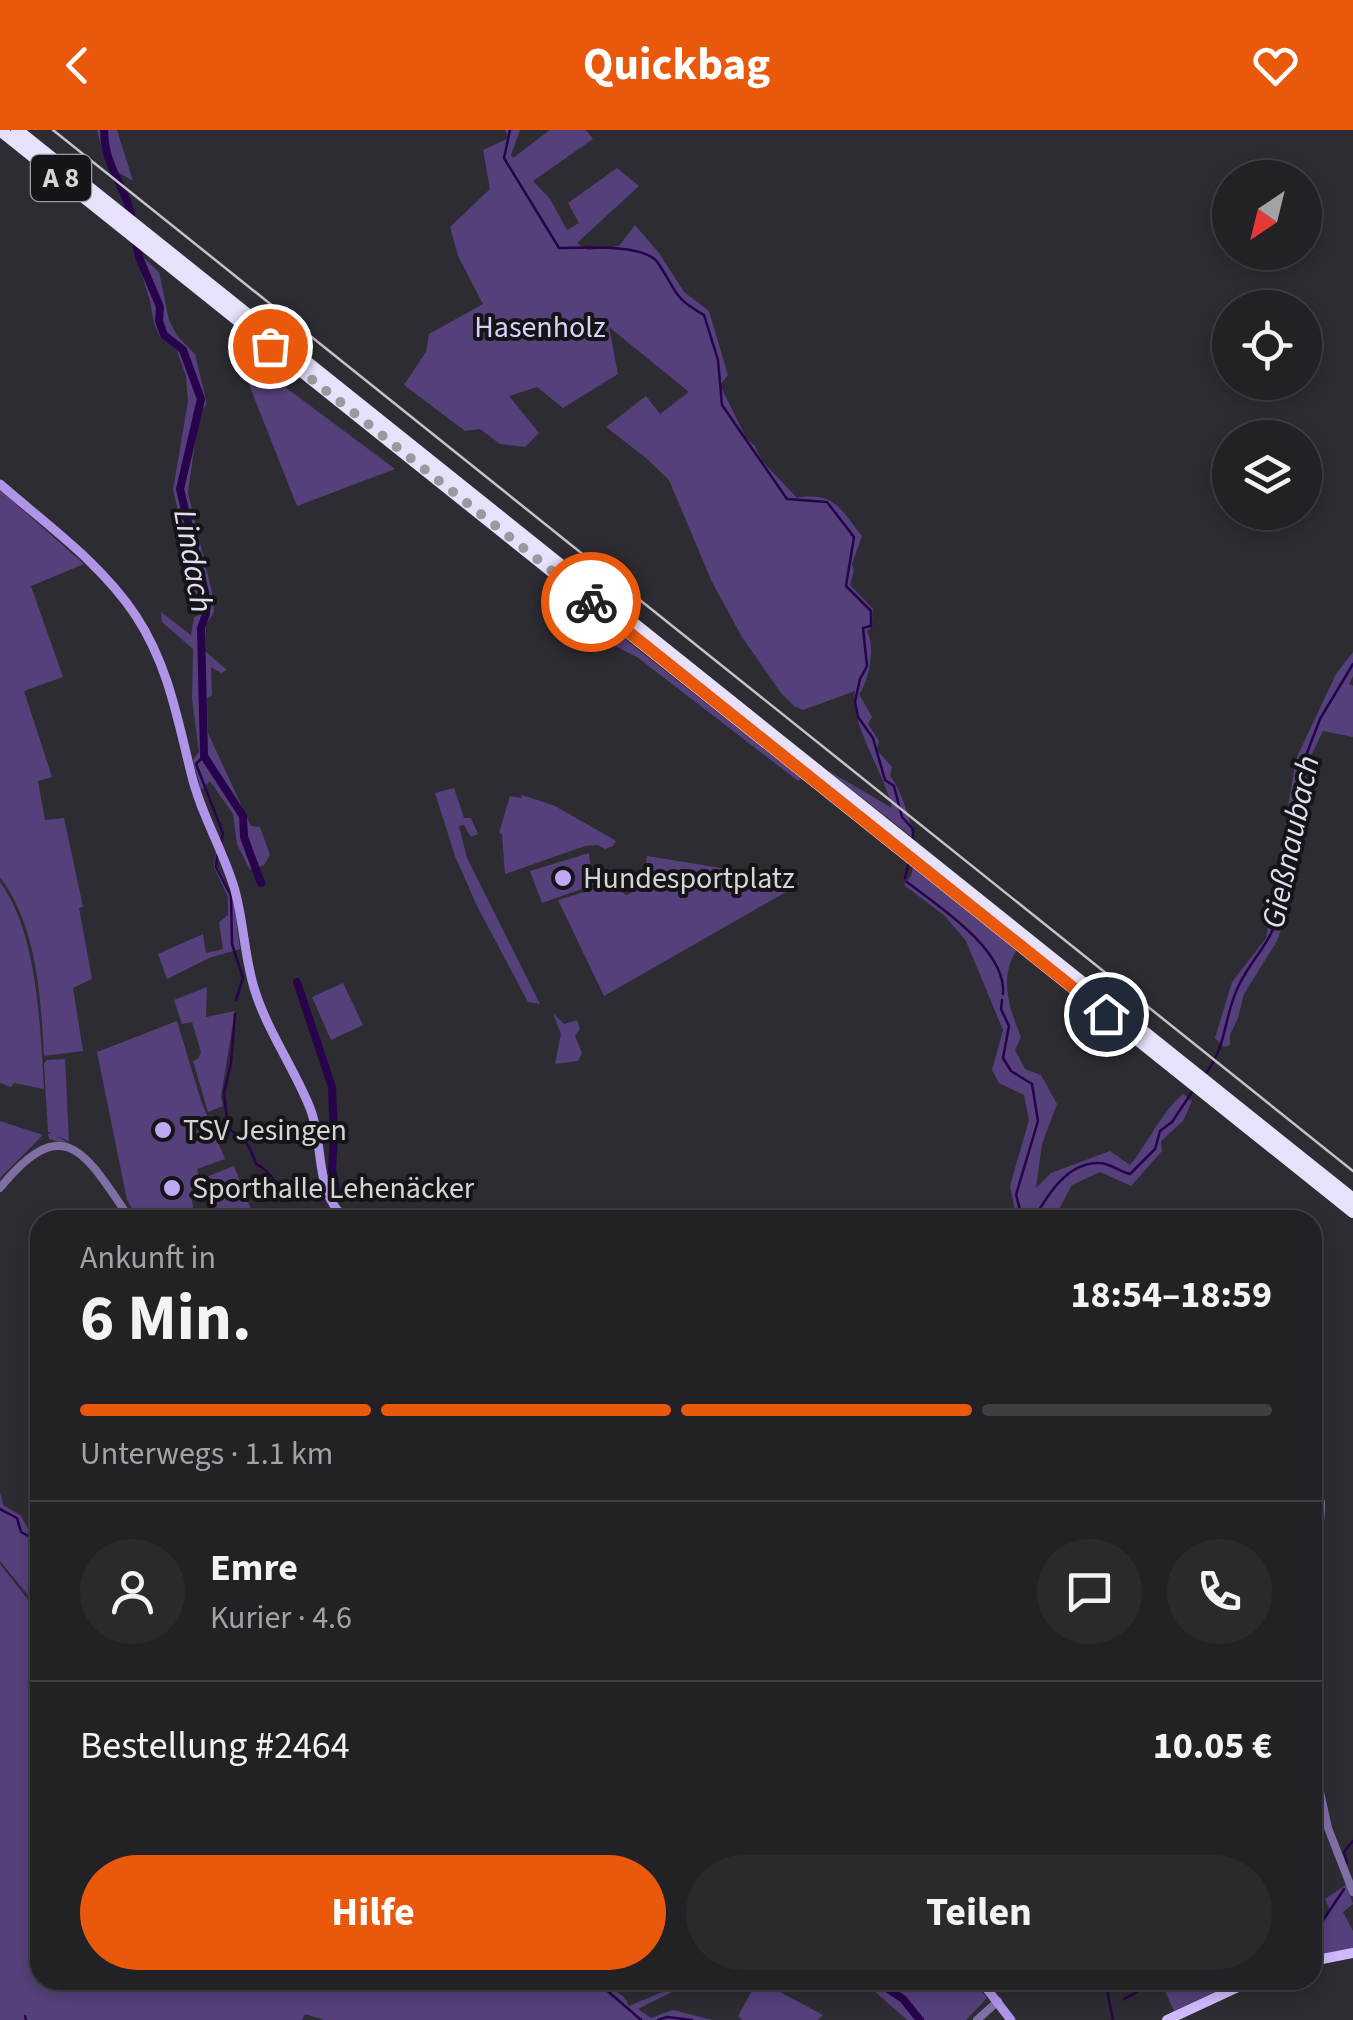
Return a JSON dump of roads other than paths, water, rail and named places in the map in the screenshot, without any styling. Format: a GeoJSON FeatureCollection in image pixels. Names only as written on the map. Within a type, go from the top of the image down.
{"type":"FeatureCollection","features":[{"type":"Feature","properties":{"kind":"highway","name":"A 8"},"geometry":{"type":"LineString","coordinates":[[0,130],[140,235],[1353,1199]]}},
{"type":"Feature","properties":{"kind":"highway","name":"A 8"},"geometry":{"type":"LineString","coordinates":[[17,130],[120,220]]}},
{"type":"Feature","properties":{"kind":"highway","name":"A 8"},"geometry":{"type":"LineString","coordinates":[[140,235],[1353,1212]]}},
{"type":"Feature","properties":{"kind":"main road"},"geometry":{"type":"LineString","coordinates":[[0,484],[98,571],[142,624],[174,698],[196,790],[236,895],[254,988],[266,1022],[312,1111],[324,1181],[339,1210]]}},
{"type":"Feature","properties":{"kind":"main road"},"geometry":{"type":"LineString","coordinates":[[1322,1960],[1353,1953]]}},
{"type":"Feature","properties":{"kind":"main road"},"geometry":{"type":"LineString","coordinates":[[989,1990],[1011,2020]]}},
{"type":"Feature","properties":{"kind":"main road"},"geometry":{"type":"LineString","coordinates":[[1167,2020],[1231,1990]]}},
{"type":"Feature","properties":{"kind":"street"},"geometry":{"type":"LineString","coordinates":[[0,1188],[30,1156],[48,1145],[68,1147],[81,1157],[123,1210]]}},
{"type":"Feature","properties":{"kind":"street"},"geometry":{"type":"LineString","coordinates":[[1322,1801],[1353,1892]]}},
{"type":"Feature","properties":{"kind":"street"},"geometry":{"type":"LineString","coordinates":[[977,2020],[998,2001]]}},
{"type":"Feature","properties":{"kind":"waterway","name":"Lindach"},"geometry":{"type":"LineString","coordinates":[[104,130],[108,156],[132,220]]}},
{"type":"Feature","properties":{"kind":"waterway"},"geometry":{"type":"LineString","coordinates":[[510,130],[504,158],[559,248],[627,249],[658,263],[680,298],[704,315],[718,360],[722,405],[787,499],[827,502],[854,537],[846,586],[871,611],[871,626],[863,628],[867,666],[855,702],[858,717],[873,738],[885,780],[894,786],[902,817],[913,829],[913,839]]}},
{"type":"Feature","properties":{"kind":"waterway","name":"Lindach"},"geometry":{"type":"LineString","coordinates":[[135,238],[160,307],[164,335],[183,350],[201,399],[180,489],[205,593],[206,614],[201,628],[204,756],[243,816],[244,837],[261,883]]}},
{"type":"Feature","properties":{"kind":"waterway","name":"Gießnaubach"},"geometry":{"type":"LineString","coordinates":[[1206,1073],[1219,1050],[1240,983],[1279,914],[1307,753],[1320,719],[1353,664]]}},
{"type":"Feature","properties":{"kind":"waterway"},"geometry":{"type":"LineString","coordinates":[[204,756],[196,764],[223,833],[221,844]]}},
{"type":"Feature","properties":{"kind":"waterway"},"geometry":{"type":"LineString","coordinates":[[217,856],[216,867],[231,896],[232,944],[243,978],[236,1000]]}},
{"type":"Feature","properties":{"kind":"waterway"},"geometry":{"type":"LineString","coordinates":[[905,878],[908,865]]}},
{"type":"Feature","properties":{"kind":"waterway"},"geometry":{"type":"LineString","coordinates":[[907,882],[982,945],[1001,977],[1003,994]]}},
{"type":"Feature","properties":{"kind":"waterway","name":"Lindach"},"geometry":{"type":"LineString","coordinates":[[297,982],[332,1087],[332,1169],[337,1195]]}},
{"type":"Feature","properties":{"kind":"waterway"},"geometry":{"type":"LineString","coordinates":[[1002,1000],[1001,1009],[1009,1026],[1003,1058],[1011,1071],[1032,1084],[1038,1121],[1016,1195],[1020,1210]]}},
{"type":"Feature","properties":{"kind":"waterway"},"geometry":{"type":"LineString","coordinates":[[235,1014],[224,1093],[228,1128],[246,1143],[256,1164],[294,1200]]}},
{"type":"Feature","properties":{"kind":"waterway","name":"Gießnaubach"},"geometry":{"type":"LineString","coordinates":[[1039,1210],[1059,1182],[1077,1168],[1103,1163],[1130,1174],[1155,1149],[1160,1131],[1172,1122],[1192,1092]]}},
{"type":"Feature","properties":{"kind":"waterway"},"geometry":{"type":"LineString","coordinates":[[0,1509],[17,1518],[21,1532],[30,1537]]}},
{"type":"Feature","properties":{"kind":"waterway"},"geometry":{"type":"LineString","coordinates":[[1347,1863],[1344,1852],[1353,1841]]}},
{"type":"Feature","properties":{"kind":"waterway"},"geometry":{"type":"LineString","coordinates":[[1322,1922],[1344,1889]]}},
{"type":"Feature","properties":{"kind":"waterway"},"geometry":{"type":"LineString","coordinates":[[606,1990],[641,2020]]}},
{"type":"Feature","properties":{"kind":"waterway","name":"Lindach"},"geometry":{"type":"LineString","coordinates":[[890,1990],[920,2020]]}},
{"type":"Feature","properties":{"kind":"waterway","name":"Gießnaubach"},"geometry":{"type":"LineString","coordinates":[[1107,1990],[1113,2020]]}},
{"type":"Feature","properties":{"kind":"waterway"},"geometry":{"type":"LineString","coordinates":[[1124,1999],[1141,1990]]}},
{"type":"Feature","properties":{"kind":"waterway"},"geometry":{"type":"LineString","coordinates":[[25,2016],[26,2020]]}},
{"type":"Feature","properties":{"kind":"waterway"},"geometry":{"type":"LineString","coordinates":[[658,2020],[692,2020]]}},
{"type":"Feature","properties":{"kind":"railway"},"geometry":{"type":"LineString","coordinates":[[53,130],[1353,1171]]}},
{"type":"Feature","properties":{"kind":"place","name":"Hundesportplatz"},"geometry":{"type":"Point","coordinates":[563,878]}},
{"type":"Feature","properties":{"kind":"place","name":"TSV Jesingen"},"geometry":{"type":"Point","coordinates":[163,1130]}},
{"type":"Feature","properties":{"kind":"place","name":"Sporthalle Lehenäcker"},"geometry":{"type":"Point","coordinates":[172,1188]}},
{"type":"Feature","properties":{"kind":"park label","name":"Hasenholz"},"geometry":{"type":"Point","coordinates":[540,327]}}]}
